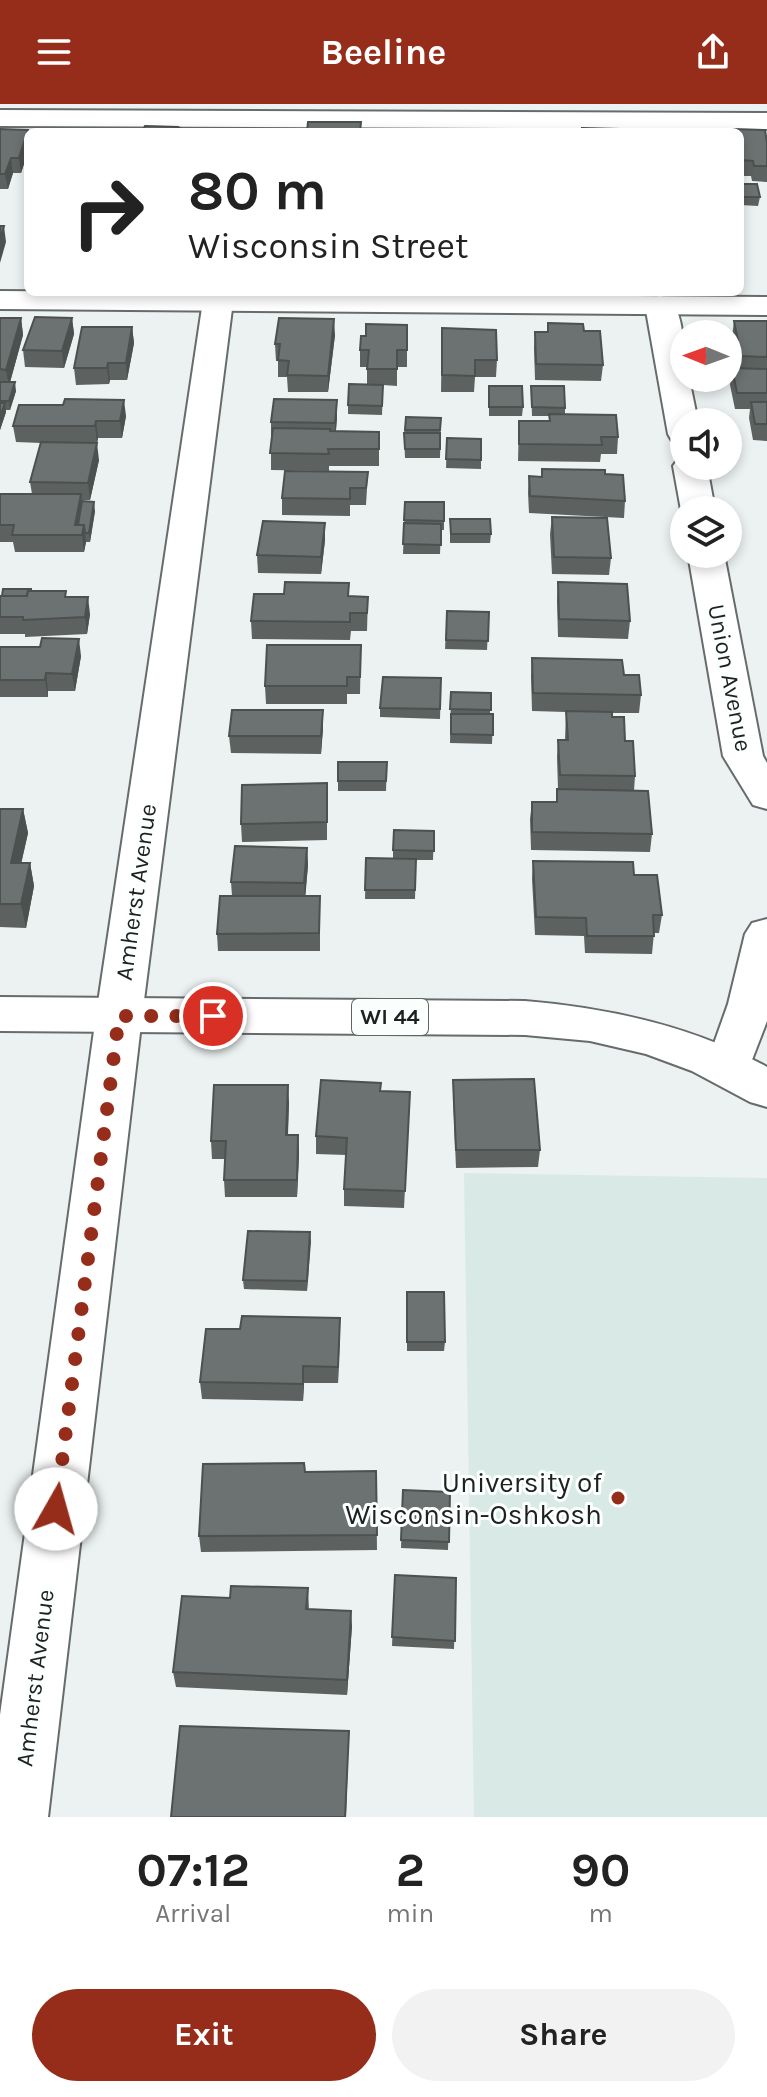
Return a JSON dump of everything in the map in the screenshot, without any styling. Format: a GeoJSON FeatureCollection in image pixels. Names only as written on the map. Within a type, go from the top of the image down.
{"type":"FeatureCollection","features":[{"type":"Feature","properties":{"kind":"street"},"geometry":{"type":"LineString","coordinates":[[0,118],[692,113],[767,121]]}},
{"type":"Feature","properties":{"kind":"street"},"geometry":{"type":"LineString","coordinates":[[0,300],[767,306]]}},
{"type":"Feature","properties":{"kind":"street","name":"Amherst Avenue"},"geometry":{"type":"LineString","coordinates":[[17,1817],[119,1016],[218,301]]}},
{"type":"Feature","properties":{"kind":"street"},"geometry":{"type":"LineString","coordinates":[[660,305],[679,408]]}},
{"type":"Feature","properties":{"kind":"street","name":"Union Avenue"},"geometry":{"type":"LineString","coordinates":[[709,568],[743,756],[767,796]]}},
{"type":"Feature","properties":{"kind":"street"},"geometry":{"type":"LineString","coordinates":[[729,1066],[750,1004],[767,934]]}},
{"type":"Feature","properties":{"kind":"street","name":"WI 44"},"geometry":{"type":"LineString","coordinates":[[0,1014],[584,1021],[647,1035],[729,1066],[767,1089]]}},
{"type":"Feature","properties":{"kind":"shaded area","name":"University of Wisconsin-Oshkosh"},"geometry":{"type":"Polygon","coordinates":[[[464,1173],[767,1178],[767,1817],[474,1817],[464,1173]]]}},
{"type":"Feature","properties":{"kind":"building"},"geometry":{"type":"Polygon","coordinates":[[[308,122],[361,122],[360,128],[307,128],[308,122]]]}},
{"type":"Feature","properties":{"kind":"building"},"geometry":{"type":"Polygon","coordinates":[[[145,126],[180,128],[144,128],[145,126]]]}},
{"type":"Feature","properties":{"kind":"building"},"geometry":{"type":"Polygon","coordinates":[[[0,129],[24,130],[19,158],[11,158],[5,174],[0,174],[0,129]]]}},
{"type":"Feature","properties":{"kind":"building"},"geometry":{"type":"Polygon","coordinates":[[[744,129],[765,130],[767,166],[754,166],[753,161],[744,160],[744,129]]]}},
{"type":"Feature","properties":{"kind":"building"},"geometry":{"type":"Polygon","coordinates":[[[744,184],[757,184],[760,197],[744,197],[744,184]]]}},
{"type":"Feature","properties":{"kind":"building"},"geometry":{"type":"Polygon","coordinates":[[[35,317],[72,318],[62,351],[23,350],[35,317]]]}},
{"type":"Feature","properties":{"kind":"building"},"geometry":{"type":"Polygon","coordinates":[[[0,318],[21,318],[6,370],[0,369],[0,318]]]}},
{"type":"Feature","properties":{"kind":"building"},"geometry":{"type":"Polygon","coordinates":[[[279,318],[334,319],[328,376],[287,375],[289,361],[278,360],[280,344],[275,344],[279,318]]]}},
{"type":"Feature","properties":{"kind":"building"},"geometry":{"type":"Polygon","coordinates":[[[742,321],[767,321],[767,357],[742,356],[742,321]]]}},
{"type":"Feature","properties":{"kind":"building"},"geometry":{"type":"Polygon","coordinates":[[[548,323],[583,324],[584,331],[600,331],[603,365],[536,364],[535,332],[548,332],[548,323]]]}},
{"type":"Feature","properties":{"kind":"building"},"geometry":{"type":"Polygon","coordinates":[[[366,324],[407,325],[407,350],[397,350],[397,369],[367,369],[369,350],[360,350],[361,336],[366,336],[366,324]]]}},
{"type":"Feature","properties":{"kind":"building"},"geometry":{"type":"Polygon","coordinates":[[[82,327],[132,327],[126,363],[108,363],[107,368],[74,368],[82,327]]]}},
{"type":"Feature","properties":{"kind":"building"},"geometry":{"type":"Polygon","coordinates":[[[442,328],[496,330],[497,360],[475,360],[475,376],[442,375],[442,328]]]}},
{"type":"Feature","properties":{"kind":"building"},"geometry":{"type":"Polygon","coordinates":[[[742,368],[767,369],[767,393],[737,393],[742,392],[742,368]]]}},
{"type":"Feature","properties":{"kind":"building"},"geometry":{"type":"Polygon","coordinates":[[[0,382],[15,382],[9,401],[0,401],[0,382]]]}},
{"type":"Feature","properties":{"kind":"building"},"geometry":{"type":"Polygon","coordinates":[[[349,384],[383,385],[382,406],[348,405],[349,384]]]}},
{"type":"Feature","properties":{"kind":"building"},"geometry":{"type":"Polygon","coordinates":[[[489,386],[522,386],[523,407],[489,407],[489,386]]]}},
{"type":"Feature","properties":{"kind":"building"},"geometry":{"type":"Polygon","coordinates":[[[531,386],[564,386],[565,408],[532,407],[531,386]]]}},
{"type":"Feature","properties":{"kind":"building"},"geometry":{"type":"Polygon","coordinates":[[[65,399],[124,400],[120,421],[96,421],[95,426],[13,426],[19,405],[63,405],[65,399]]]}},
{"type":"Feature","properties":{"kind":"building"},"geometry":{"type":"Polygon","coordinates":[[[274,399],[337,400],[335,423],[271,422],[274,399]]]}},
{"type":"Feature","properties":{"kind":"building"},"geometry":{"type":"Polygon","coordinates":[[[751,402],[767,402],[767,424],[755,424],[751,402]]]}},
{"type":"Feature","properties":{"kind":"building"},"geometry":{"type":"Polygon","coordinates":[[[549,414],[616,415],[618,437],[601,437],[602,445],[519,444],[519,421],[550,421],[549,414]]]}},
{"type":"Feature","properties":{"kind":"building"},"geometry":{"type":"Polygon","coordinates":[[[406,417],[441,418],[440,430],[405,430],[406,417]]]}},
{"type":"Feature","properties":{"kind":"building"},"geometry":{"type":"Polygon","coordinates":[[[273,428],[379,432],[379,449],[328,449],[329,454],[270,453],[273,428]]]}},
{"type":"Feature","properties":{"kind":"building"},"geometry":{"type":"Polygon","coordinates":[[[404,433],[440,433],[440,449],[405,449],[404,433]]]}},
{"type":"Feature","properties":{"kind":"building"},"geometry":{"type":"Polygon","coordinates":[[[447,438],[481,439],[481,460],[446,459],[447,438]]]}},
{"type":"Feature","properties":{"kind":"building"},"geometry":{"type":"Polygon","coordinates":[[[41,442],[97,443],[88,483],[30,482],[41,442]]]}},
{"type":"Feature","properties":{"kind":"building"},"geometry":{"type":"Polygon","coordinates":[[[542,469],[605,470],[605,474],[623,475],[625,501],[530,496],[529,476],[542,477],[542,469]]]}},
{"type":"Feature","properties":{"kind":"building"},"geometry":{"type":"Polygon","coordinates":[[[285,471],[368,472],[366,488],[350,488],[350,499],[282,498],[285,471]]]}},
{"type":"Feature","properties":{"kind":"building"},"geometry":{"type":"Polygon","coordinates":[[[0,494],[81,494],[75,525],[84,525],[82,535],[12,535],[14,525],[0,525],[0,494]]]}},
{"type":"Feature","properties":{"kind":"building"},"geometry":{"type":"Polygon","coordinates":[[[82,501],[94,502],[89,533],[85,533],[84,525],[78,525],[82,501]]]}},
{"type":"Feature","properties":{"kind":"building"},"geometry":{"type":"Polygon","coordinates":[[[405,502],[444,502],[444,521],[404,520],[405,502]]]}},
{"type":"Feature","properties":{"kind":"building"},"geometry":{"type":"Polygon","coordinates":[[[552,517],[607,518],[611,558],[554,557],[552,517]]]}},
{"type":"Feature","properties":{"kind":"building"},"geometry":{"type":"Polygon","coordinates":[[[450,519],[490,519],[491,534],[451,534],[450,519]]]}},
{"type":"Feature","properties":{"kind":"building"},"geometry":{"type":"Polygon","coordinates":[[[263,521],[325,523],[321,557],[257,555],[263,521]]]}},
{"type":"Feature","properties":{"kind":"building"},"geometry":{"type":"Polygon","coordinates":[[[404,523],[441,524],[441,545],[403,544],[404,523]]]}},
{"type":"Feature","properties":{"kind":"building"},"geometry":{"type":"Polygon","coordinates":[[[285,582],[349,583],[348,596],[368,597],[367,613],[350,613],[350,622],[251,621],[254,594],[284,594],[285,582]]]}},
{"type":"Feature","properties":{"kind":"building"},"geometry":{"type":"Polygon","coordinates":[[[558,582],[627,584],[630,621],[559,619],[558,582]]]}},
{"type":"Feature","properties":{"kind":"building"},"geometry":{"type":"Polygon","coordinates":[[[3,589],[31,591],[27,596],[2,596],[3,589]]]}},
{"type":"Feature","properties":{"kind":"building"},"geometry":{"type":"Polygon","coordinates":[[[28,591],[66,591],[65,597],[88,597],[85,617],[23,620],[23,617],[0,617],[0,596],[27,596],[28,591]]]}},
{"type":"Feature","properties":{"kind":"building"},"geometry":{"type":"Polygon","coordinates":[[[447,611],[489,612],[488,641],[446,640],[447,611]]]}},
{"type":"Feature","properties":{"kind":"building"},"geometry":{"type":"Polygon","coordinates":[[[42,638],[79,639],[72,674],[46,673],[45,680],[0,680],[0,647],[40,647],[42,638]]]}},
{"type":"Feature","properties":{"kind":"building"},"geometry":{"type":"Polygon","coordinates":[[[267,645],[361,645],[360,677],[347,677],[347,686],[265,686],[267,645]]]}},
{"type":"Feature","properties":{"kind":"building"},"geometry":{"type":"Polygon","coordinates":[[[532,658],[622,660],[624,675],[639,675],[641,695],[533,693],[532,658]]]}},
{"type":"Feature","properties":{"kind":"building"},"geometry":{"type":"Polygon","coordinates":[[[383,677],[441,678],[440,709],[380,708],[383,677]]]}},
{"type":"Feature","properties":{"kind":"building"},"geometry":{"type":"Polygon","coordinates":[[[451,692],[491,693],[491,710],[450,709],[451,692]]]}},
{"type":"Feature","properties":{"kind":"building"},"geometry":{"type":"Polygon","coordinates":[[[232,710],[323,710],[321,736],[229,736],[232,710]]]}},
{"type":"Feature","properties":{"kind":"building"},"geometry":{"type":"Polygon","coordinates":[[[566,711],[612,712],[612,717],[624,717],[625,741],[633,741],[635,776],[560,775],[558,740],[568,740],[566,711]]]}},
{"type":"Feature","properties":{"kind":"building"},"geometry":{"type":"Polygon","coordinates":[[[451,714],[493,714],[493,735],[451,734],[451,714]]]}},
{"type":"Feature","properties":{"kind":"building"},"geometry":{"type":"Polygon","coordinates":[[[338,762],[387,762],[386,781],[338,781],[338,762]]]}},
{"type":"Feature","properties":{"kind":"building"},"geometry":{"type":"Polygon","coordinates":[[[327,783],[327,822],[241,824],[242,785],[327,783]]]}},
{"type":"Feature","properties":{"kind":"building"},"geometry":{"type":"Polygon","coordinates":[[[557,789],[648,791],[652,834],[532,832],[532,802],[557,802],[557,789]]]}},
{"type":"Feature","properties":{"kind":"building"},"geometry":{"type":"Polygon","coordinates":[[[0,809],[23,809],[11,863],[30,863],[21,904],[0,904],[0,809]]]}},
{"type":"Feature","properties":{"kind":"building"},"geometry":{"type":"Polygon","coordinates":[[[394,830],[434,831],[434,851],[393,850],[394,830]]]}},
{"type":"Feature","properties":{"kind":"building"},"geometry":{"type":"Polygon","coordinates":[[[235,846],[307,848],[304,883],[231,882],[235,846]]]}},
{"type":"Feature","properties":{"kind":"building"},"geometry":{"type":"Polygon","coordinates":[[[366,858],[416,859],[415,890],[365,890],[366,858]]]}},
{"type":"Feature","properties":{"kind":"building"},"geometry":{"type":"Polygon","coordinates":[[[533,861],[633,862],[634,875],[657,875],[662,915],[653,915],[654,936],[587,936],[586,918],[536,917],[533,861]]]}},
{"type":"Feature","properties":{"kind":"building"},"geometry":{"type":"Polygon","coordinates":[[[220,896],[320,896],[319,933],[217,934],[220,896]]]}},
{"type":"Feature","properties":{"kind":"building"},"geometry":{"type":"Polygon","coordinates":[[[534,1079],[540,1150],[456,1150],[453,1080],[534,1079]]]}},
{"type":"Feature","properties":{"kind":"building"},"geometry":{"type":"Polygon","coordinates":[[[321,1080],[381,1083],[380,1091],[410,1092],[405,1191],[344,1189],[347,1138],[316,1136],[321,1080]]]}},
{"type":"Feature","properties":{"kind":"building"},"geometry":{"type":"Polygon","coordinates":[[[214,1085],[288,1085],[286,1135],[298,1135],[297,1180],[224,1180],[226,1141],[211,1141],[214,1085]]]}},
{"type":"Feature","properties":{"kind":"building"},"geometry":{"type":"Polygon","coordinates":[[[248,1231],[310,1232],[307,1281],[243,1280],[248,1231]]]}},
{"type":"Feature","properties":{"kind":"building"},"geometry":{"type":"Polygon","coordinates":[[[407,1292],[444,1292],[445,1342],[407,1342],[407,1292]]]}},
{"type":"Feature","properties":{"kind":"building"},"geometry":{"type":"Polygon","coordinates":[[[242,1316],[340,1318],[338,1367],[303,1366],[303,1384],[200,1382],[206,1329],[240,1329],[242,1316]]]}},
{"type":"Feature","properties":{"kind":"building"},"geometry":{"type":"Polygon","coordinates":[[[304,1463],[305,1472],[376,1471],[377,1535],[199,1536],[203,1464],[304,1463]]]}},
{"type":"Feature","properties":{"kind":"building"},"geometry":{"type":"Polygon","coordinates":[[[403,1490],[450,1492],[449,1542],[401,1540],[403,1490]]]}},
{"type":"Feature","properties":{"kind":"building"},"geometry":{"type":"Polygon","coordinates":[[[395,1575],[456,1578],[455,1641],[392,1637],[395,1575]]]}},
{"type":"Feature","properties":{"kind":"building"},"geometry":{"type":"Polygon","coordinates":[[[231,1586],[308,1588],[306,1609],[351,1611],[347,1680],[173,1672],[182,1596],[230,1598],[231,1586]]]}},
{"type":"Feature","properties":{"kind":"building"},"geometry":{"type":"Polygon","coordinates":[[[180,1726],[349,1731],[345,1817],[171,1817],[180,1726]]]}},
{"type":"Feature","properties":{"kind":"place","name":"University of Wisconsin-Oshkosh"},"geometry":{"type":"Point","coordinates":[618,1498]}},
{"type":"Feature","properties":{"kind":"route"},"geometry":{"type":"LineString","coordinates":[[56,1509],[119,1016],[213,1016]]}}]}
